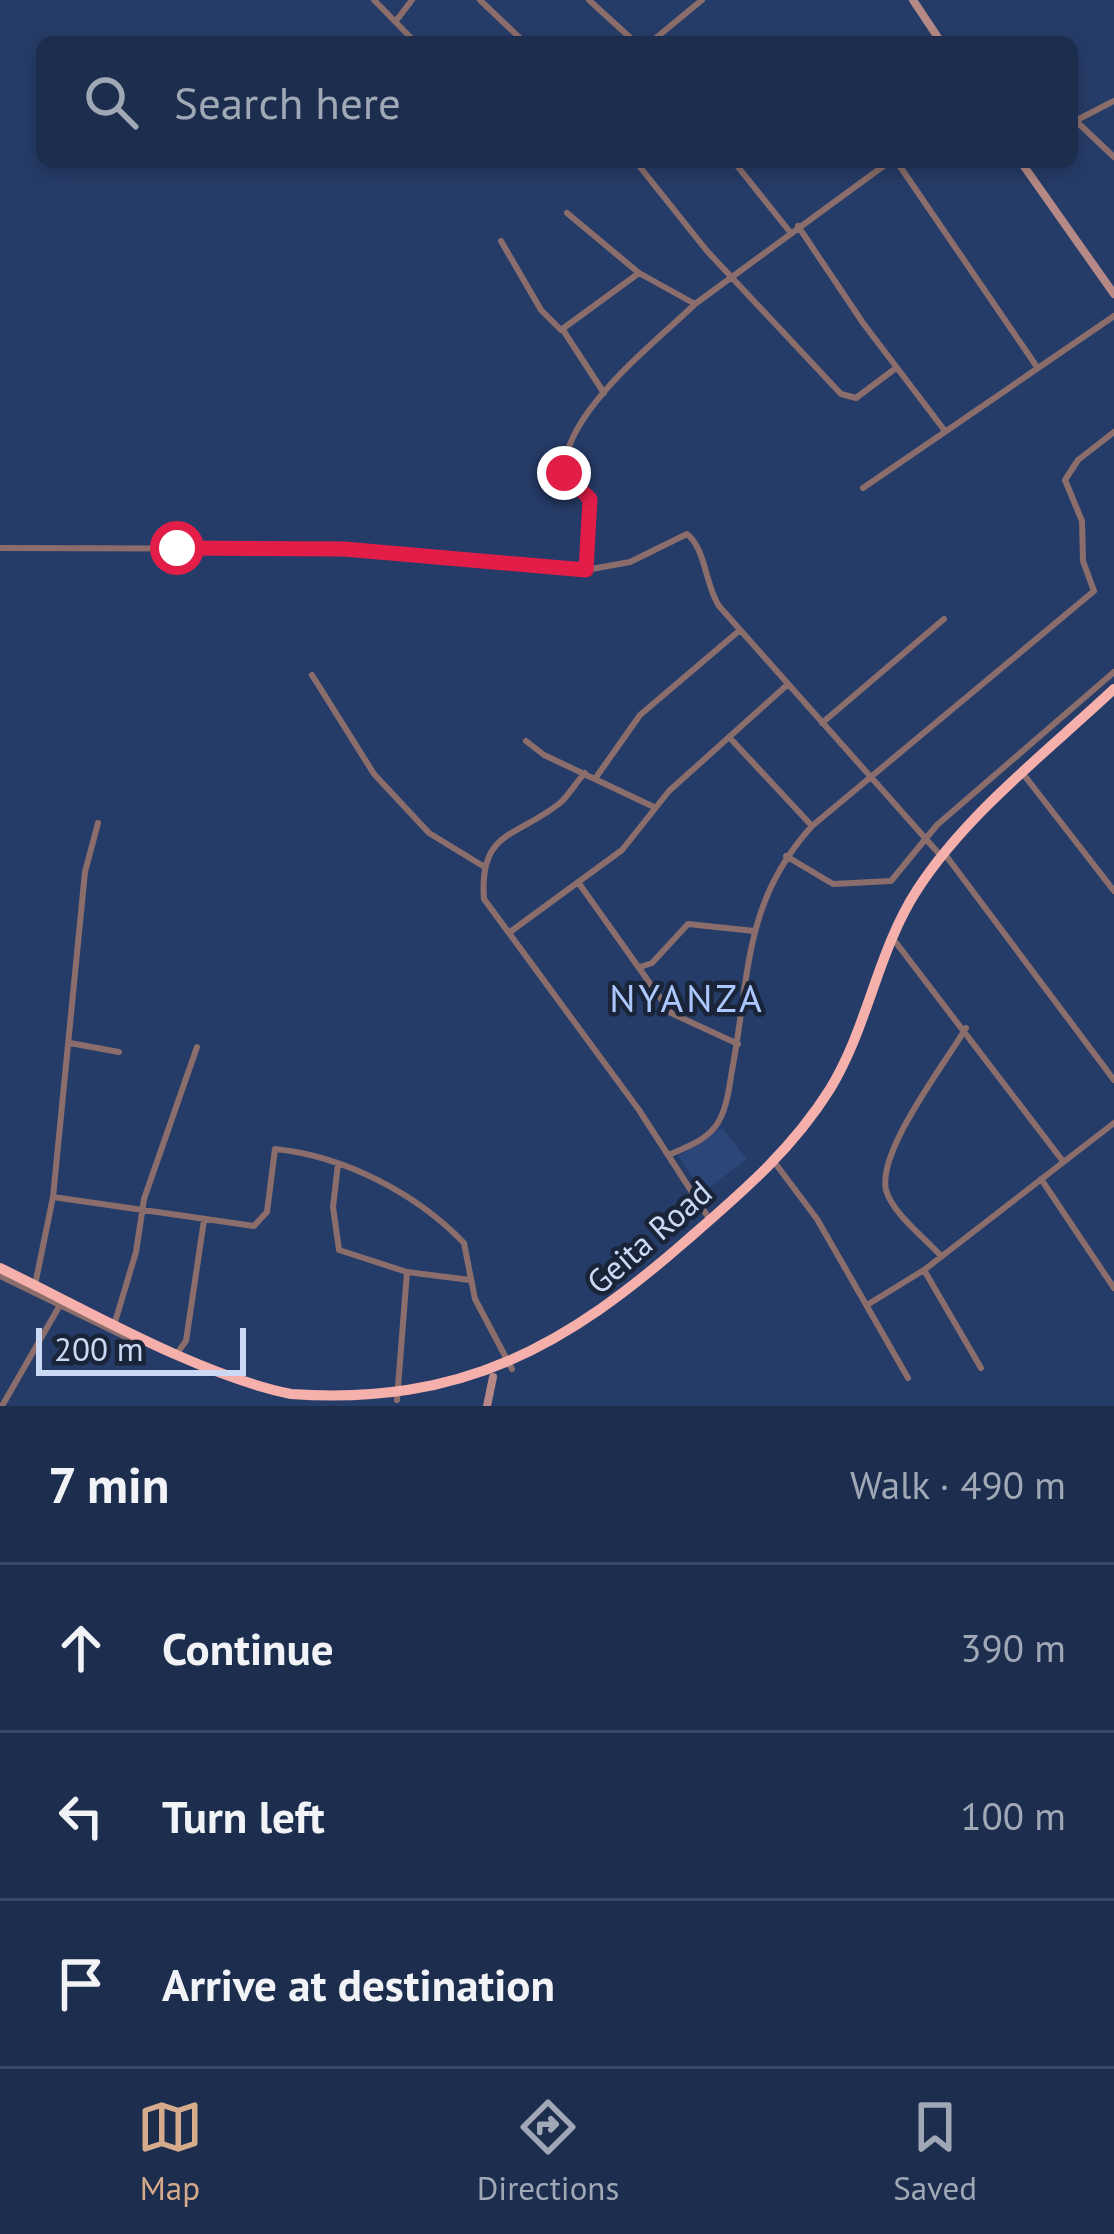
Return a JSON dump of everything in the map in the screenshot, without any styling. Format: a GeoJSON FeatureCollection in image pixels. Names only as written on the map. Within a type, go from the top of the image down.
{"type":"FeatureCollection","features":[{"type":"Feature","properties":{"kind":"highway","name":"Geita Road"},"geometry":{"type":"LineString","coordinates":[[0,1272],[258,1385],[319,1403],[397,1400],[512,1369],[590,1324],[775,1163],[833,1083],[892,937],[943,855],[1114,689]]}},
{"type":"Feature","properties":{"kind":"street"},"geometry":{"type":"LineString","coordinates":[[374,0],[409,36]]}},
{"type":"Feature","properties":{"kind":"street"},"geometry":{"type":"LineString","coordinates":[[395,22],[412,0]]}},
{"type":"Feature","properties":{"kind":"street"},"geometry":{"type":"LineString","coordinates":[[479,0],[518,36]]}},
{"type":"Feature","properties":{"kind":"street"},"geometry":{"type":"LineString","coordinates":[[589,0],[628,36]]}},
{"type":"Feature","properties":{"kind":"street"},"geometry":{"type":"LineString","coordinates":[[658,36],[702,0]]}},
{"type":"Feature","properties":{"kind":"street"},"geometry":{"type":"LineString","coordinates":[[913,0],[936,36]]}},
{"type":"Feature","properties":{"kind":"street"},"geometry":{"type":"LineString","coordinates":[[1078,120],[1114,101]]}},
{"type":"Feature","properties":{"kind":"street"},"geometry":{"type":"LineString","coordinates":[[1078,126],[1114,157]]}},
{"type":"Feature","properties":{"kind":"street"},"geometry":{"type":"LineString","coordinates":[[641,168],[730,277],[845,397],[856,398],[896,368]]}},
{"type":"Feature","properties":{"kind":"street"},"geometry":{"type":"LineString","coordinates":[[739,168],[790,232]]}},
{"type":"Feature","properties":{"kind":"street"},"geometry":{"type":"LineString","coordinates":[[586,570],[590,499],[568,482],[564,470],[575,437],[604,393],[694,304],[884,168]]}},
{"type":"Feature","properties":{"kind":"street"},"geometry":{"type":"LineString","coordinates":[[897,168],[1038,368]]}},
{"type":"Feature","properties":{"kind":"street"},"geometry":{"type":"LineString","coordinates":[[1026,168],[1114,294]]}},
{"type":"Feature","properties":{"kind":"street"},"geometry":{"type":"LineString","coordinates":[[567,213],[639,272],[694,304]]}},
{"type":"Feature","properties":{"kind":"street"},"geometry":{"type":"LineString","coordinates":[[799,226],[896,368],[946,430]]}},
{"type":"Feature","properties":{"kind":"street"},"geometry":{"type":"LineString","coordinates":[[501,241],[541,310],[563,330],[604,393]]}},
{"type":"Feature","properties":{"kind":"street"},"geometry":{"type":"LineString","coordinates":[[563,330],[639,272]]}},
{"type":"Feature","properties":{"kind":"street"},"geometry":{"type":"LineString","coordinates":[[862,488],[1114,316]]}},
{"type":"Feature","properties":{"kind":"street"},"geometry":{"type":"LineString","coordinates":[[668,1155],[700,1140],[720,1119],[739,1044],[754,931],[768,886],[786,856],[812,826],[1094,590],[1083,561],[1082,521],[1065,480],[1078,460],[1114,433]]}},
{"type":"Feature","properties":{"kind":"street"},"geometry":{"type":"LineString","coordinates":[[0,548],[344,549],[586,570],[630,562],[687,534],[697,543],[707,588],[787,686],[943,855],[1114,1080]]}},
{"type":"Feature","properties":{"kind":"street"},"geometry":{"type":"LineString","coordinates":[[821,723],[944,620]]}},
{"type":"Feature","properties":{"kind":"street"},"geometry":{"type":"LineString","coordinates":[[597,776],[640,715],[740,630]]}},
{"type":"Feature","properties":{"kind":"street"},"geometry":{"type":"LineString","coordinates":[[786,856],[833,884],[891,881],[926,838],[1114,672]]}},
{"type":"Feature","properties":{"kind":"street"},"geometry":{"type":"LineString","coordinates":[[311,675],[374,774],[437,839],[483,866]]}},
{"type":"Feature","properties":{"kind":"street"},"geometry":{"type":"LineString","coordinates":[[510,932],[622,850],[653,807],[787,686]]}},
{"type":"Feature","properties":{"kind":"street"},"geometry":{"type":"LineString","coordinates":[[729,737],[812,826]]}},
{"type":"Feature","properties":{"kind":"street"},"geometry":{"type":"LineString","coordinates":[[526,741],[653,807]]}},
{"type":"Feature","properties":{"kind":"street"},"geometry":{"type":"LineString","coordinates":[[585,773],[563,800],[494,846],[483,866],[485,905],[510,932],[710,1220]]}},
{"type":"Feature","properties":{"kind":"street"},"geometry":{"type":"LineString","coordinates":[[1024,775],[1114,891]]}},
{"type":"Feature","properties":{"kind":"street"},"geometry":{"type":"LineString","coordinates":[[35,1285],[53,1197],[82,891],[98,823]]}},
{"type":"Feature","properties":{"kind":"street"},"geometry":{"type":"LineString","coordinates":[[578,882],[671,1012],[739,1044]]}},
{"type":"Feature","properties":{"kind":"street"},"geometry":{"type":"LineString","coordinates":[[640,967],[652,963],[688,924],[754,931]]}},
{"type":"Feature","properties":{"kind":"street"},"geometry":{"type":"LineString","coordinates":[[892,937],[966,1028],[1062,1160]]}},
{"type":"Feature","properties":{"kind":"street"},"geometry":{"type":"LineString","coordinates":[[941,1256],[889,1198],[885,1179],[921,1095],[966,1028]]}},
{"type":"Feature","properties":{"kind":"street"},"geometry":{"type":"LineString","coordinates":[[70,1043],[119,1052]]}},
{"type":"Feature","properties":{"kind":"street"},"geometry":{"type":"LineString","coordinates":[[115,1322],[142,1211],[196,1047]]}},
{"type":"Feature","properties":{"kind":"street"},"geometry":{"type":"LineString","coordinates":[[867,1305],[924,1270],[1114,1123]]}},
{"type":"Feature","properties":{"kind":"street"},"geometry":{"type":"LineString","coordinates":[[53,1197],[259,1224],[267,1212],[275,1149],[338,1164],[384,1183],[459,1238],[468,1254],[470,1280],[512,1369]]}},
{"type":"Feature","properties":{"kind":"street"},"geometry":{"type":"LineString","coordinates":[[775,1163],[803,1197],[908,1378]]}},
{"type":"Feature","properties":{"kind":"street"},"geometry":{"type":"LineString","coordinates":[[338,1164],[333,1208],[339,1250],[407,1272],[470,1280]]}},
{"type":"Feature","properties":{"kind":"street"},"geometry":{"type":"LineString","coordinates":[[1041,1180],[1112,1282]]}},
{"type":"Feature","properties":{"kind":"street"},"geometry":{"type":"LineString","coordinates":[[178,1352],[186,1341],[204,1220]]}},
{"type":"Feature","properties":{"kind":"street"},"geometry":{"type":"LineString","coordinates":[[924,1270],[981,1368]]}},
{"type":"Feature","properties":{"kind":"street"},"geometry":{"type":"LineString","coordinates":[[0,1272],[155,1351]]}},
{"type":"Feature","properties":{"kind":"street"},"geometry":{"type":"LineString","coordinates":[[397,1400],[407,1272]]}},
{"type":"Feature","properties":{"kind":"street"},"geometry":{"type":"LineString","coordinates":[[2,1406],[60,1306]]}},
{"type":"Feature","properties":{"kind":"street"},"geometry":{"type":"LineString","coordinates":[[487,1406],[494,1377]]}},
{"type":"Feature","properties":{"kind":"shaded area"},"geometry":{"type":"Polygon","coordinates":[[[722,1128],[747,1159],[703,1192],[678,1156],[722,1128]]]}},
{"type":"Feature","properties":{"kind":"district","name":"NYANZA"},"geometry":{"type":"Point","coordinates":[687,998]}},
{"type":"Feature","properties":{"kind":"route"},"geometry":{"type":"LineString","coordinates":[[177,548],[344,549],[586,570],[590,499],[564,473]]}}]}
